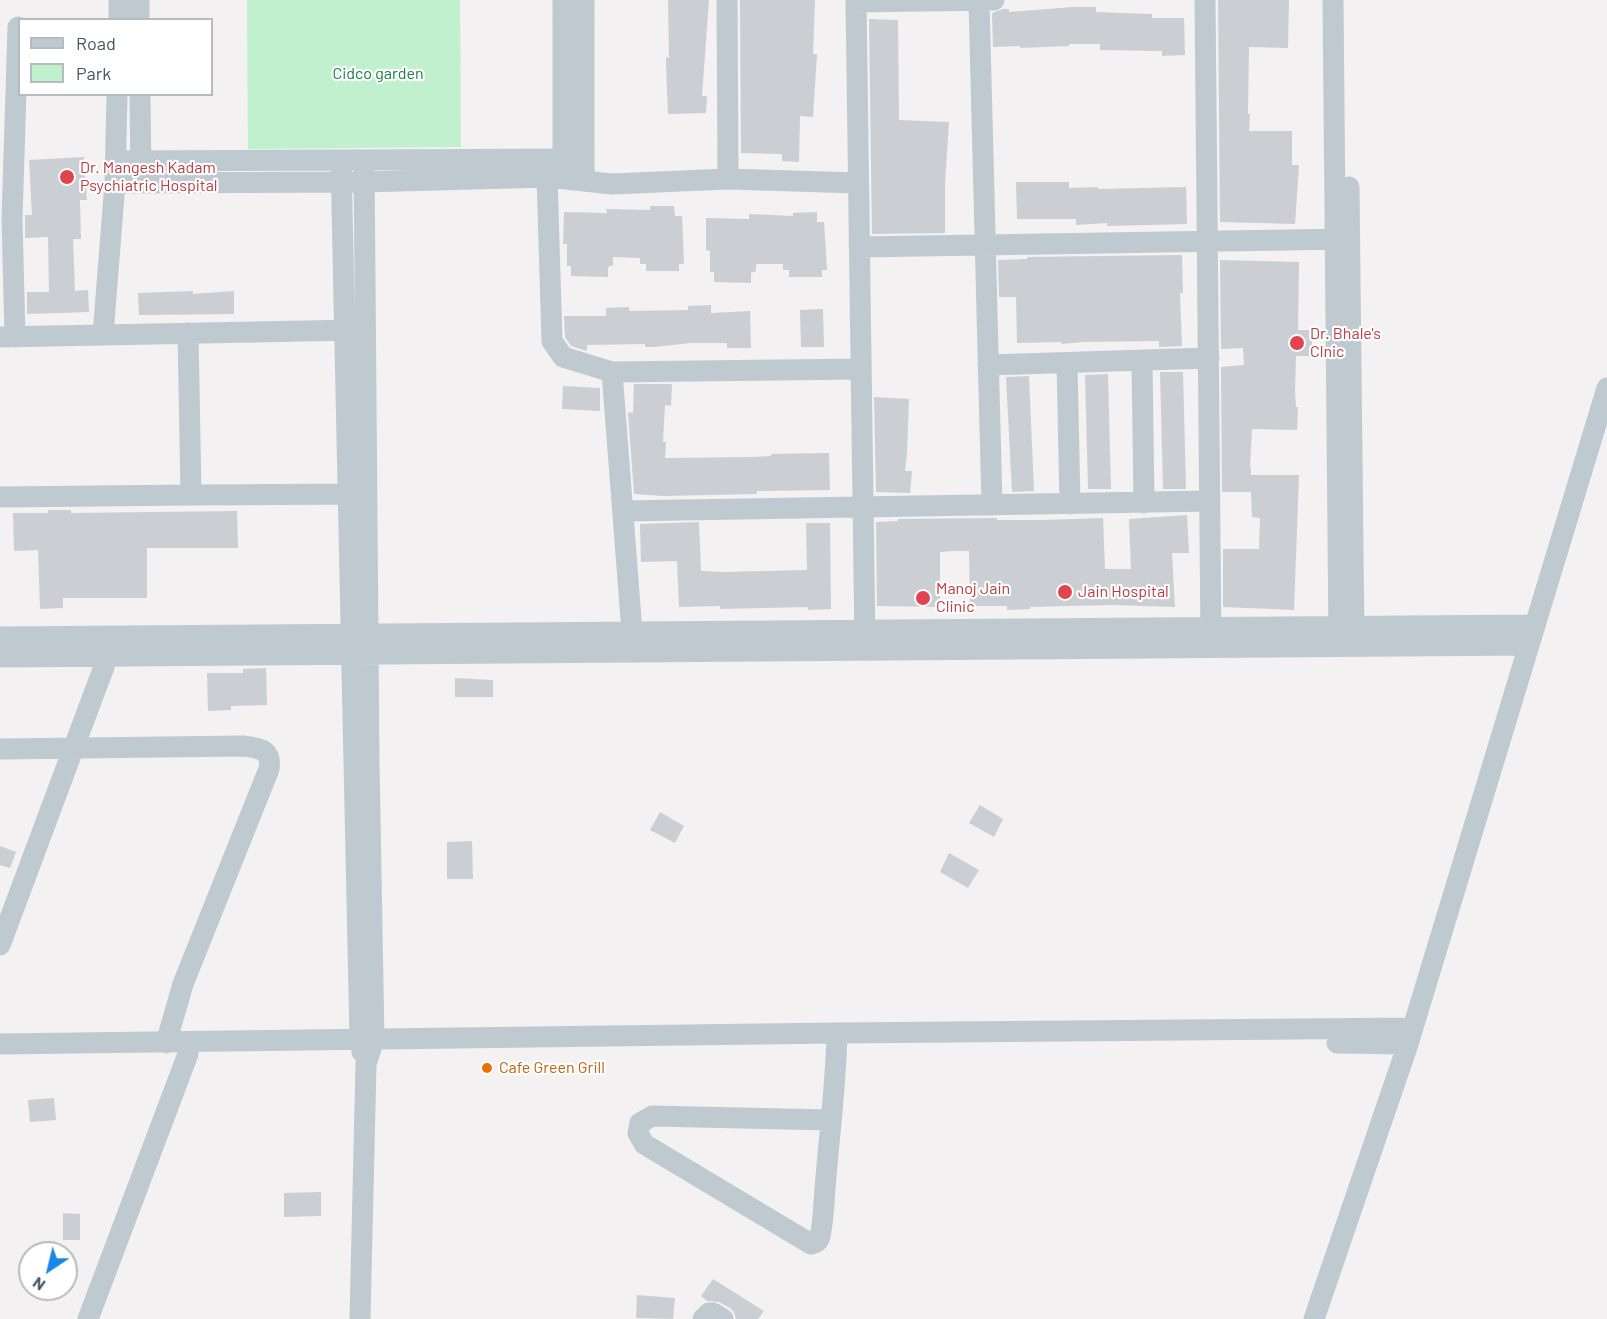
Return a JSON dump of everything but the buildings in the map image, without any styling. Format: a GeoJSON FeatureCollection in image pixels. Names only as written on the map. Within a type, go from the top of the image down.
{"type":"FeatureCollection","features":[{"type":"Feature","properties":{"kind":"street"},"geometry":{"type":"LineString","coordinates":[[119,0],[119,18]]}},
{"type":"Feature","properties":{"kind":"street"},"geometry":{"type":"LineString","coordinates":[[139,0],[139,18]]}},
{"type":"Feature","properties":{"kind":"street"},"geometry":{"type":"LineString","coordinates":[[563,0],[564,168]]}},
{"type":"Feature","properties":{"kind":"street"},"geometry":{"type":"LineString","coordinates":[[584,0],[564,168],[552,340],[563,357],[612,372],[861,369]]}},
{"type":"Feature","properties":{"kind":"street"},"geometry":{"type":"LineString","coordinates":[[726,0],[728,179]]}},
{"type":"Feature","properties":{"kind":"street"},"geometry":{"type":"LineString","coordinates":[[1205,0],[1211,638]]}},
{"type":"Feature","properties":{"kind":"street"},"geometry":{"type":"LineString","coordinates":[[1333,0],[1342,240],[1346,636]]}},
{"type":"Feature","properties":{"kind":"street"},"geometry":{"type":"LineString","coordinates":[[1342,240],[1347,0]]}},
{"type":"Feature","properties":{"kind":"street"},"geometry":{"type":"LineString","coordinates":[[865,640],[856,1],[986,1],[985,245],[992,505]]}},
{"type":"Feature","properties":{"kind":"street"},"geometry":{"type":"LineString","coordinates":[[12,27],[6,219],[7,337],[355,330]]}},
{"type":"Feature","properties":{"kind":"street"},"geometry":{"type":"LineString","coordinates":[[103,335],[115,183],[117,96]]}},
{"type":"Feature","properties":{"kind":"street"},"geometry":{"type":"LineString","coordinates":[[140,96],[141,173]]}},
{"type":"Feature","properties":{"kind":"street"},"geometry":{"type":"LineString","coordinates":[[115,161],[141,173]]}},
{"type":"Feature","properties":{"kind":"street"},"geometry":{"type":"LineString","coordinates":[[115,183],[141,173],[564,168],[584,180],[612,184],[728,179],[858,183]]}},
{"type":"Feature","properties":{"kind":"street"},"geometry":{"type":"LineString","coordinates":[[341,171],[355,330]]}},
{"type":"Feature","properties":{"kind":"street"},"geometry":{"type":"LineString","coordinates":[[360,1319],[366,1049],[355,330],[364,171]]}},
{"type":"Feature","properties":{"kind":"street"},"geometry":{"type":"LineString","coordinates":[[859,247],[1342,240]]}},
{"type":"Feature","properties":{"kind":"street"},"geometry":{"type":"LineString","coordinates":[[188,333],[191,495]]}},
{"type":"Feature","properties":{"kind":"street"},"geometry":{"type":"LineString","coordinates":[[988,365],[1142,362],[1209,358]]}},
{"type":"Feature","properties":{"kind":"street"},"geometry":{"type":"LineString","coordinates":[[1142,362],[1144,503]]}},
{"type":"Feature","properties":{"kind":"street"},"geometry":{"type":"LineString","coordinates":[[1067,363],[1070,504]]}},
{"type":"Feature","properties":{"kind":"street"},"geometry":{"type":"LineString","coordinates":[[612,372],[632,632]]}},
{"type":"Feature","properties":{"kind":"street"},"geometry":{"type":"LineString","coordinates":[[1314,1319],[1411,1036],[1607,388]]}},
{"type":"Feature","properties":{"kind":"street"},"geometry":{"type":"LineString","coordinates":[[0,497],[357,494]]}},
{"type":"Feature","properties":{"kind":"street"},"geometry":{"type":"LineString","coordinates":[[624,511],[1210,501]]}},
{"type":"Feature","properties":{"kind":"street"},"geometry":{"type":"LineString","coordinates":[[0,637],[359,644],[1211,638],[1346,636],[1534,625]]}},
{"type":"Feature","properties":{"kind":"street"},"geometry":{"type":"LineString","coordinates":[[551,643],[632,632],[865,640]]}},
{"type":"Feature","properties":{"kind":"street"},"geometry":{"type":"LineString","coordinates":[[1346,636],[1528,645]]}},
{"type":"Feature","properties":{"kind":"street"},"geometry":{"type":"LineString","coordinates":[[0,657],[108,656],[359,644]]}},
{"type":"Feature","properties":{"kind":"street"},"geometry":{"type":"LineString","coordinates":[[0,945],[108,656]]}},
{"type":"Feature","properties":{"kind":"street"},"geometry":{"type":"LineString","coordinates":[[0,749],[244,746],[260,749],[270,759],[269,769],[183,984],[166,1043]]}},
{"type":"Feature","properties":{"kind":"street"},"geometry":{"type":"LineString","coordinates":[[0,1056],[837,1040],[1411,1036]]}},
{"type":"Feature","properties":{"kind":"street"},"geometry":{"type":"LineString","coordinates":[[831,1120],[652,1116],[640,1123],[638,1132],[644,1144],[811,1244],[819,1239],[831,1120],[837,1040]]}},
{"type":"Feature","properties":{"kind":"street"},"geometry":{"type":"LineString","coordinates":[[0,1044],[166,1043],[366,1049]]}},
{"type":"Feature","properties":{"kind":"street"},"geometry":{"type":"LineString","coordinates":[[88,1319],[188,1054]]}},
{"type":"Feature","properties":{"kind":"street"},"geometry":{"type":"LineString","coordinates":[[702,1319],[709,1313],[723,1319]]}},
{"type":"Feature","properties":{"kind":"green space","name":"Cidco garden"},"geometry":{"type":"Polygon","coordinates":[[[247,0],[460,0],[461,147],[248,149],[247,0]]]}},
{"type":"Feature","properties":{"kind":"place","name":"Dr. Mangesh Kadam Psychiatric Hospital"},"geometry":{"type":"Point","coordinates":[67,177]}},
{"type":"Feature","properties":{"kind":"place","name":"Dr. Bhale's Clnic"},"geometry":{"type":"Point","coordinates":[1297,343]}},
{"type":"Feature","properties":{"kind":"place","name":"Jain Hospital"},"geometry":{"type":"Point","coordinates":[1065,592]}},
{"type":"Feature","properties":{"kind":"place","name":"Manoj Jain Clinic"},"geometry":{"type":"Point","coordinates":[923,598]}},
{"type":"Feature","properties":{"kind":"place","name":"Cafe Green Grill"},"geometry":{"type":"Point","coordinates":[487,1068]}}]}
